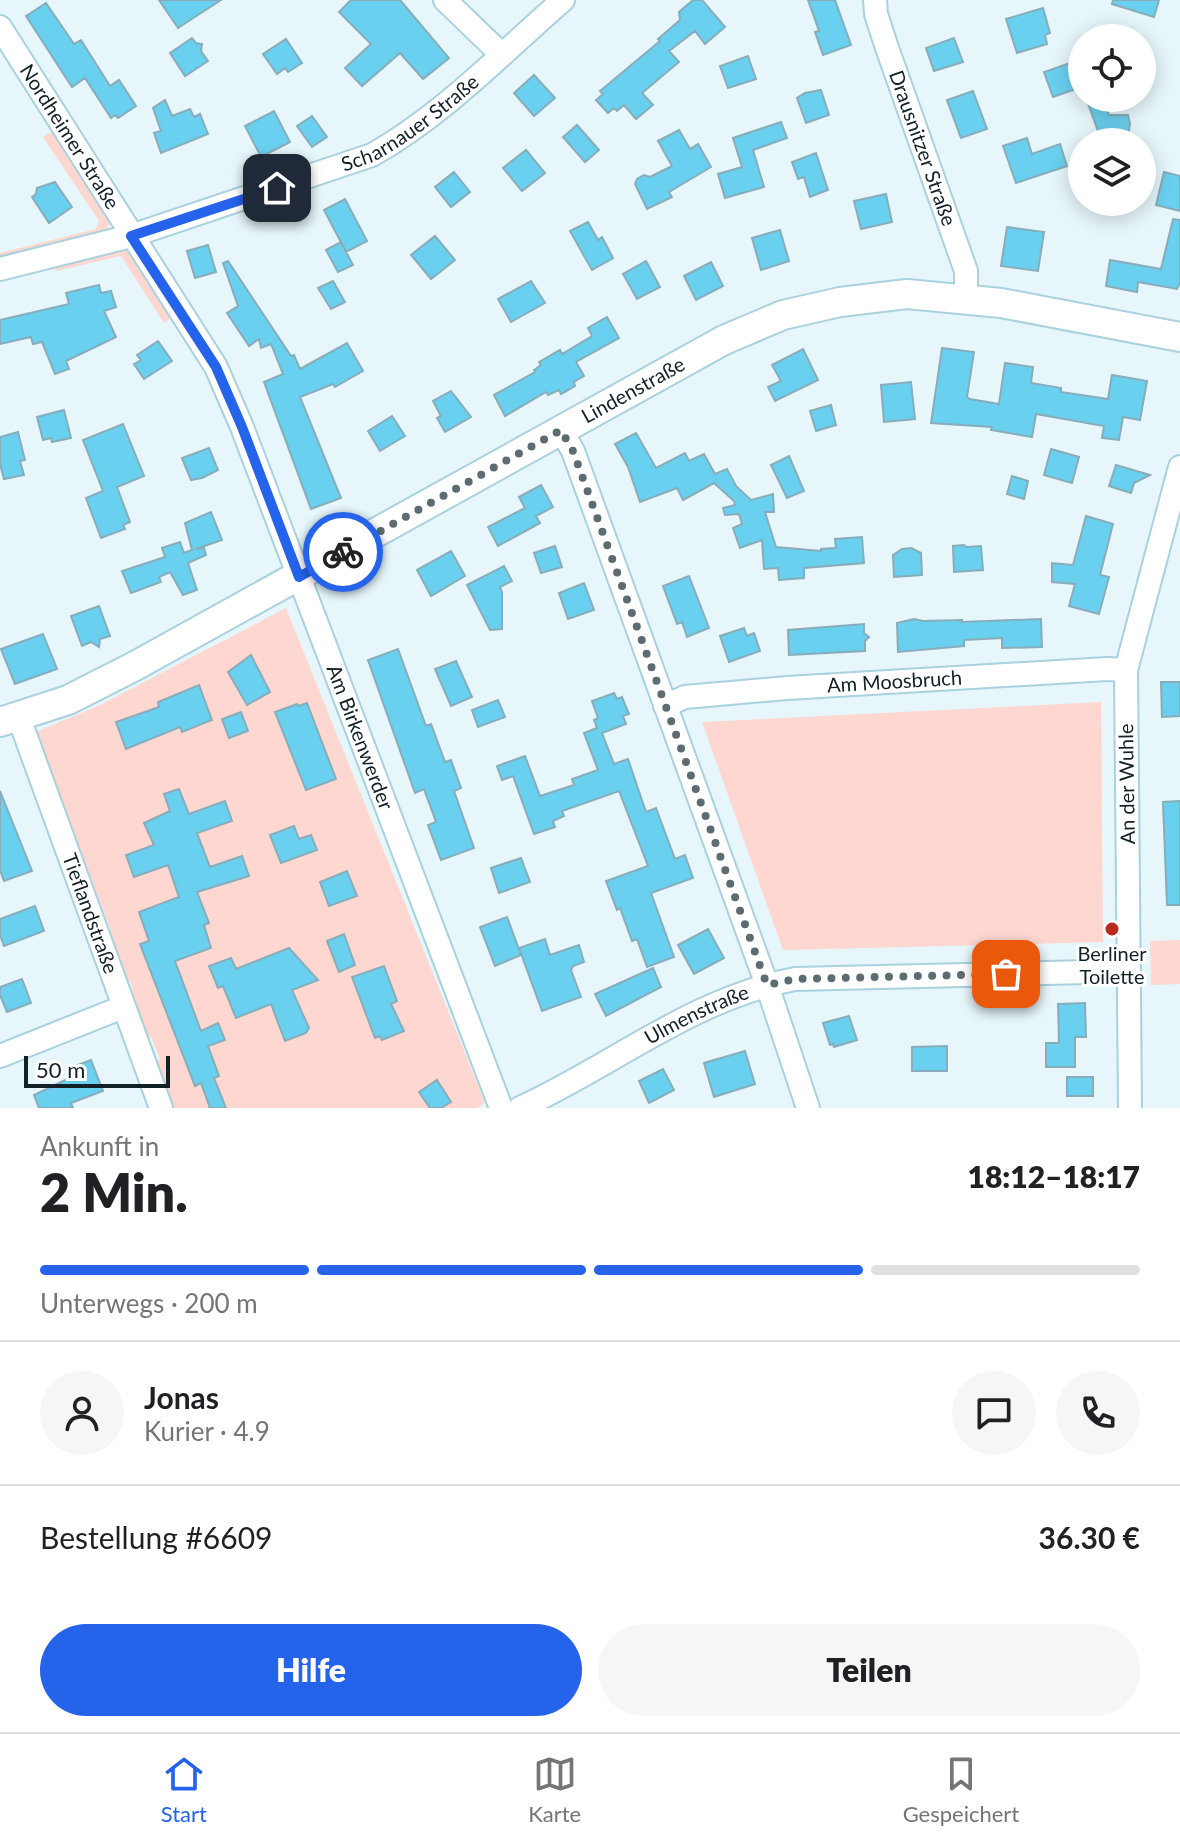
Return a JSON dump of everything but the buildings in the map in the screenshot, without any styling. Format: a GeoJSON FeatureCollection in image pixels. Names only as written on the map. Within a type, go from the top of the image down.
{"type":"FeatureCollection","features":[{"type":"Feature","properties":{"kind":"street"},"geometry":{"type":"LineString","coordinates":[[445,0],[501,54]]}},
{"type":"Feature","properties":{"kind":"street","name":"Scharnauer Straße"},"geometry":{"type":"LineString","coordinates":[[0,269],[131,236],[372,155],[432,116],[563,0]]}},
{"type":"Feature","properties":{"kind":"street","name":"Drausnitzer Straße"},"geometry":{"type":"LineString","coordinates":[[875,0],[882,35],[966,271],[966,298]]}},
{"type":"Feature","properties":{"kind":"street","name":"Nordheimer Straße"},"geometry":{"type":"LineString","coordinates":[[0,27],[216,367]]}},
{"type":"Feature","properties":{"kind":"street","name":"Lindenstraße"},"geometry":{"type":"LineString","coordinates":[[9,720],[68,700],[299,577],[724,340],[783,315],[840,302],[907,294],[966,298],[1180,337]]}},
{"type":"Feature","properties":{"kind":"street","name":"Am Birkenwerder"},"geometry":{"type":"LineString","coordinates":[[216,367],[242,427],[501,1108]]}},
{"type":"Feature","properties":{"kind":"street"},"geometry":{"type":"LineString","coordinates":[[561,430],[573,451],[767,985],[808,1108]]}},
{"type":"Feature","properties":{"kind":"street","name":"An der Wuhle"},"geometry":{"type":"LineString","coordinates":[[1130,1108],[1126,670],[1180,467]]}},
{"type":"Feature","properties":{"kind":"street","name":"Am Moosbruch"},"geometry":{"type":"LineString","coordinates":[[665,706],[685,697],[787,688],[1126,670]]}},
{"type":"Feature","properties":{"kind":"street","name":"Tieflandstraße"},"geometry":{"type":"LineString","coordinates":[[9,720],[161,1108]]}},
{"type":"Feature","properties":{"kind":"street","name":"Ulmenstraße"},"geometry":{"type":"LineString","coordinates":[[520,1108],[706,1008],[767,985],[795,979],[1129,971]]}},
{"type":"Feature","properties":{"kind":"street"},"geometry":{"type":"LineString","coordinates":[[0,1056],[123,1007]]}},
{"type":"Feature","properties":{"kind":"shaded area"},"geometry":{"type":"Polygon","coordinates":[[[58,128],[110,220],[107,230],[102,236],[0,260],[0,253],[96,229],[99,221],[43,137],[58,128]]]}},
{"type":"Feature","properties":{"kind":"shaded area"},"geometry":{"type":"Polygon","coordinates":[[[124,249],[174,316],[164,323],[121,256],[56,271],[54,263],[124,249]]]}},
{"type":"Feature","properties":{"kind":"shaded area"},"geometry":{"type":"Polygon","coordinates":[[[286,608],[485,1103],[477,1108],[171,1108],[155,1062],[160,1059],[151,1037],[145,1037],[130,990],[133,989],[130,981],[126,982],[107,934],[111,931],[36,732],[100,705],[286,608]]]}},
{"type":"Feature","properties":{"kind":"shaded area"},"geometry":{"type":"Polygon","coordinates":[[[1101,702],[1103,942],[783,950],[702,722],[1101,702]]]}},
{"type":"Feature","properties":{"kind":"shaded area"},"geometry":{"type":"Polygon","coordinates":[[[1180,940],[1180,984],[1151,985],[1150,941],[1180,940]]]}},
{"type":"Feature","properties":{"kind":"way so far"},"geometry":{"type":"LineString","coordinates":[[343,552],[561,430],[573,451],[767,985],[795,979],[1006,974]]}},
{"type":"Feature","properties":{"kind":"place","name":"Berliner Toilette"},"geometry":{"type":"Point","coordinates":[1112,929]}},
{"type":"Feature","properties":{"kind":"route"},"geometry":{"type":"LineString","coordinates":[[277,188],[131,236],[216,367],[299,577],[343,552]]}}]}
